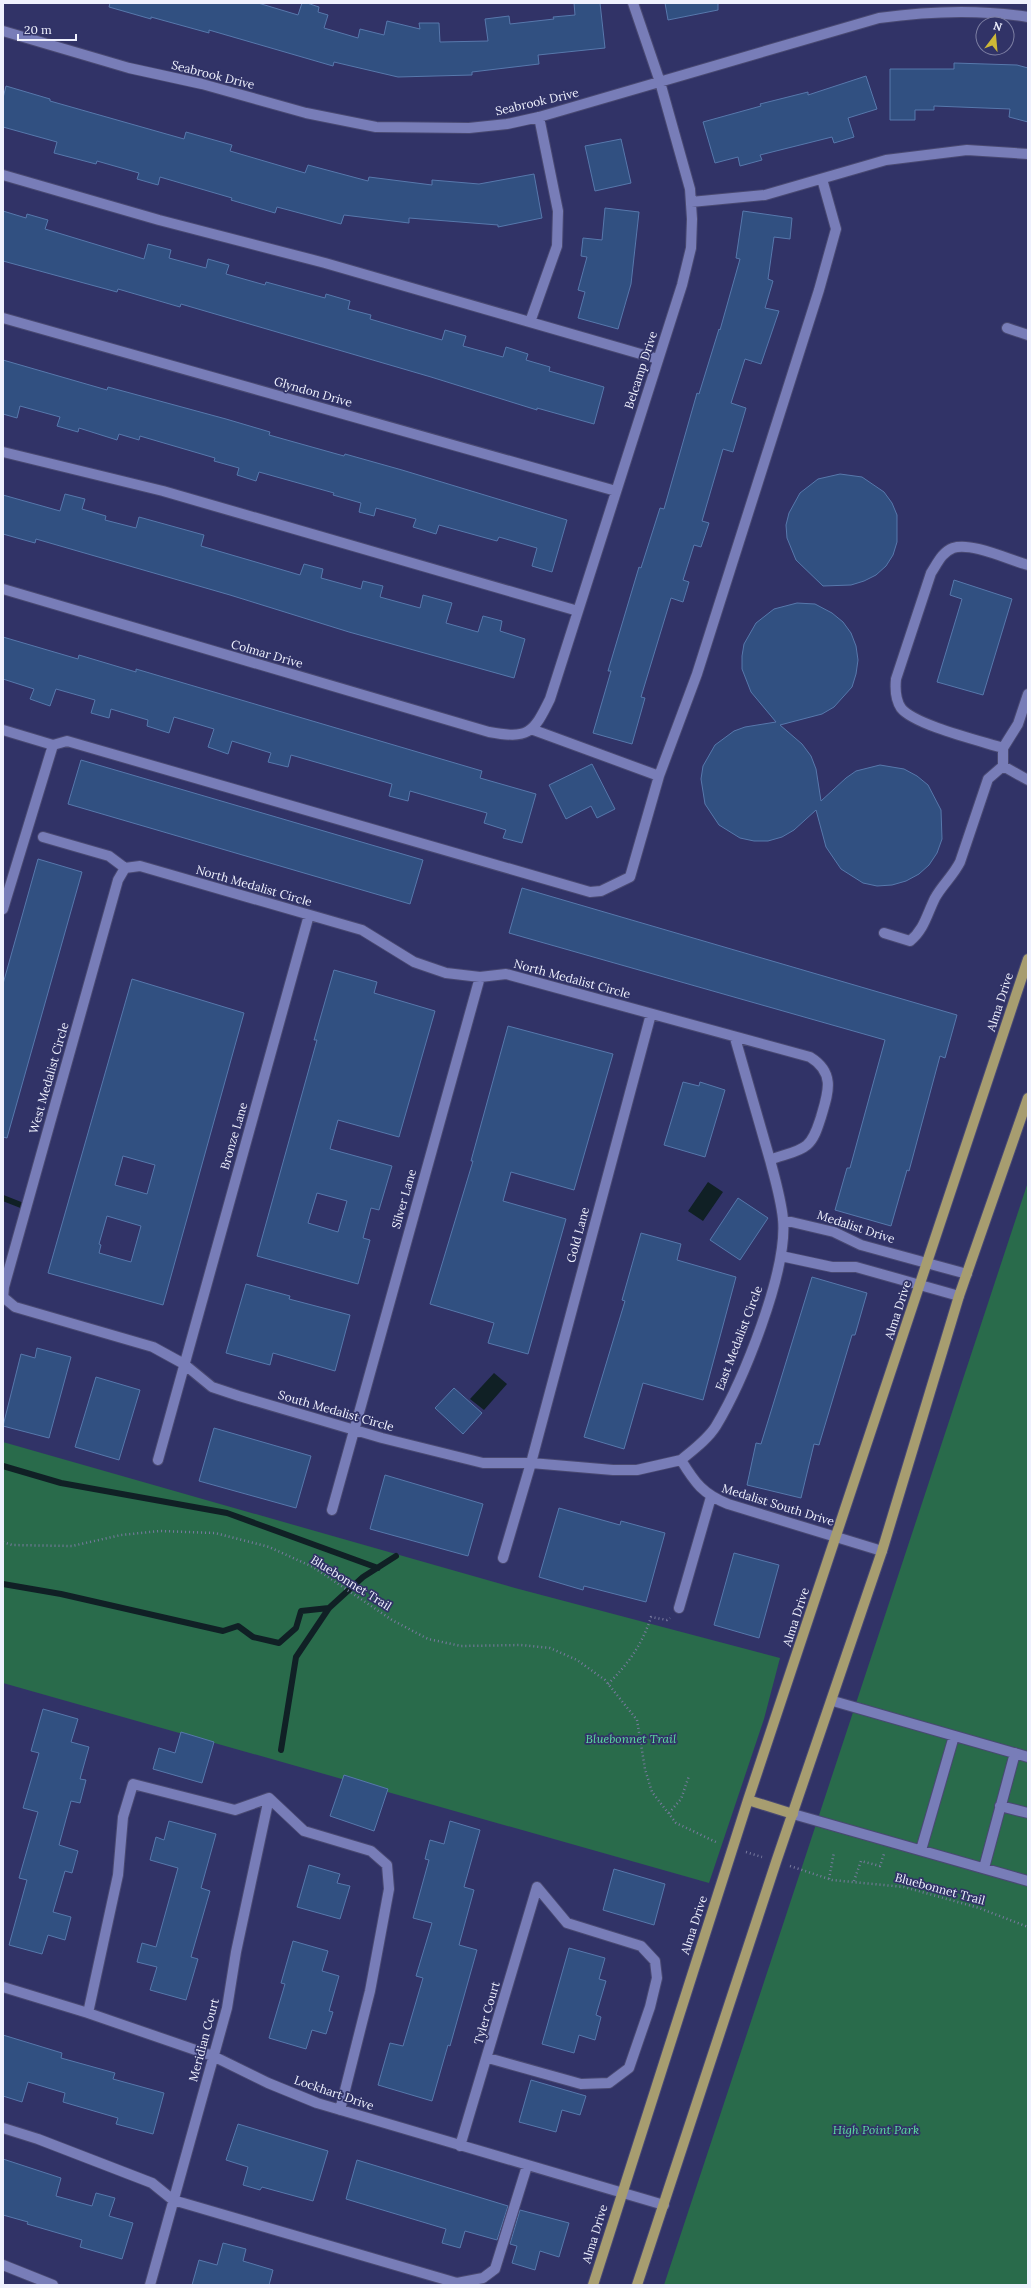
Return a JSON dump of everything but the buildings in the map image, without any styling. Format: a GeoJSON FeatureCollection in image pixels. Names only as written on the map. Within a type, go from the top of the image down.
{"type":"FeatureCollection","features":[{"type":"Feature","properties":{"kind":"main road","name":"Alma Drive"},"geometry":{"type":"LineString","coordinates":[[593,2285],[732,1848],[1028,959]]}},
{"type":"Feature","properties":{"kind":"main road"},"geometry":{"type":"LineString","coordinates":[[637,2285],[776,1862],[833,1701],[882,1551],[959,1296],[1028,1098]]}},
{"type":"Feature","properties":{"kind":"main road"},"geometry":{"type":"LineString","coordinates":[[748,1800],[793,1814]]}},
{"type":"Feature","properties":{"kind":"street","name":"Belcamp Drive"},"geometry":{"type":"LineString","coordinates":[[528,731],[539,721],[550,699],[682,285],[691,248],[690,202],[681,155],[660,82],[633,3]]}},
{"type":"Feature","properties":{"kind":"street","name":"Seabrook Drive"},"geometry":{"type":"LineString","coordinates":[[3,31],[129,68],[202,84],[306,113],[376,127],[469,128],[507,124],[539,117],[879,18],[922,12],[952,11],[984,12],[1028,17]]}},
{"type":"Feature","properties":{"kind":"street"},"geometry":{"type":"LineString","coordinates":[[530,322],[557,246],[558,211],[539,117]]}},
{"type":"Feature","properties":{"kind":"street"},"geometry":{"type":"LineString","coordinates":[[690,202],[765,195],[886,160],[967,150],[1028,154]]}},
{"type":"Feature","properties":{"kind":"street"},"geometry":{"type":"LineString","coordinates":[[3,175],[159,220],[325,263],[658,359]]}},
{"type":"Feature","properties":{"kind":"street"},"geometry":{"type":"LineString","coordinates":[[3,730],[53,745],[67,741],[590,892],[601,891],[630,878],[659,776],[697,674],[820,290],[836,229],[822,179]]}},
{"type":"Feature","properties":{"kind":"street","name":"Glyndon Drive"},"geometry":{"type":"LineString","coordinates":[[3,318],[616,491]]}},
{"type":"Feature","properties":{"kind":"street"},"geometry":{"type":"LineString","coordinates":[[1007,328],[1028,335]]}},
{"type":"Feature","properties":{"kind":"street"},"geometry":{"type":"LineString","coordinates":[[3,452],[163,491],[578,611]]}},
{"type":"Feature","properties":{"kind":"street"},"geometry":{"type":"LineString","coordinates":[[1003,748],[918,721],[902,708],[895,693],[896,679],[931,573],[940,558],[953,548],[971,547],[1028,566]]}},
{"type":"Feature","properties":{"kind":"street","name":"Colmar Drive"},"geometry":{"type":"LineString","coordinates":[[3,589],[489,732],[514,737],[528,731]]}},
{"type":"Feature","properties":{"kind":"street"},"geometry":{"type":"LineString","coordinates":[[884,933],[910,941],[919,934],[935,897],[954,875],[960,862],[988,779],[1003,766],[1003,748],[1018,724],[1028,694]]}},
{"type":"Feature","properties":{"kind":"street"},"geometry":{"type":"LineString","coordinates":[[528,731],[659,776]]}},
{"type":"Feature","properties":{"kind":"street"},"geometry":{"type":"LineString","coordinates":[[3,909],[53,745]]}},
{"type":"Feature","properties":{"kind":"street"},"geometry":{"type":"LineString","coordinates":[[1003,766],[1028,780]]}},
{"type":"Feature","properties":{"kind":"street"},"geometry":{"type":"LineString","coordinates":[[43,837],[109,856],[125,868]]}},
{"type":"Feature","properties":{"kind":"street","name":"North Medalist Circle"},"geometry":{"type":"LineString","coordinates":[[125,868],[140,866],[362,930],[414,962],[446,973],[480,977],[506,974],[735,1038],[810,1057],[818,1062],[826,1074],[830,1089],[815,1134],[807,1145],[794,1152],[770,1160]]}},
{"type":"Feature","properties":{"kind":"street","name":"West Medalist Circle"},"geometry":{"type":"LineString","coordinates":[[3,1297],[4,1287],[79,1017],[118,880],[125,868]]}},
{"type":"Feature","properties":{"kind":"street","name":"Bronze Lane"},"geometry":{"type":"LineString","coordinates":[[158,1460],[309,915]]}},
{"type":"Feature","properties":{"kind":"street","name":"Silver Lane"},"geometry":{"type":"LineString","coordinates":[[332,1510],[353,1429],[480,977]]}},
{"type":"Feature","properties":{"kind":"street","name":"Gold Lane"},"geometry":{"type":"LineString","coordinates":[[503,1558],[531,1463],[651,1014]]}},
{"type":"Feature","properties":{"kind":"street","name":"East Medalist Circle"},"geometry":{"type":"LineString","coordinates":[[681,1460],[715,1427],[730,1397],[764,1317],[781,1256],[783,1220],[770,1160],[735,1038]]}},
{"type":"Feature","properties":{"kind":"street","name":"Medalist Drive"},"geometry":{"type":"LineString","coordinates":[[783,1220],[834,1232],[861,1245],[967,1274]]}},
{"type":"Feature","properties":{"kind":"street"},"geometry":{"type":"LineString","coordinates":[[781,1256],[832,1267],[856,1267],[921,1283],[959,1296]]}},
{"type":"Feature","properties":{"kind":"street","name":"South Medalist Circle"},"geometry":{"type":"LineString","coordinates":[[3,1297],[14,1307],[153,1348],[184,1364],[212,1387],[382,1438],[483,1463],[531,1463],[613,1470],[637,1470],[681,1460]]}},
{"type":"Feature","properties":{"kind":"street","name":"Medalist South Drive"},"geometry":{"type":"LineString","coordinates":[[681,1460],[695,1483],[711,1497],[728,1504],[882,1551]]}},
{"type":"Feature","properties":{"kind":"street"},"geometry":{"type":"LineString","coordinates":[[679,1608],[711,1497]]}},
{"type":"Feature","properties":{"kind":"street"},"geometry":{"type":"LineString","coordinates":[[833,1701],[1028,1757]]}},
{"type":"Feature","properties":{"kind":"street"},"geometry":{"type":"LineString","coordinates":[[921,1850],[954,1736]]}},
{"type":"Feature","properties":{"kind":"street"},"geometry":{"type":"LineString","coordinates":[[984,1868],[1015,1753]]}},
{"type":"Feature","properties":{"kind":"street"},"geometry":{"type":"LineString","coordinates":[[88,2013],[118,1875],[123,1817],[133,1784],[235,1810],[269,1798],[304,1831],[371,1851],[387,1865],[389,1889],[370,1991],[340,2110]]}},
{"type":"Feature","properties":{"kind":"street","name":"Meridian Court"},"geometry":{"type":"LineString","coordinates":[[150,2285],[227,2008],[236,1952],[269,1798]]}},
{"type":"Feature","properties":{"kind":"street"},"geometry":{"type":"LineString","coordinates":[[1000,1806],[1028,1814]]}},
{"type":"Feature","properties":{"kind":"street"},"geometry":{"type":"LineString","coordinates":[[793,1814],[1028,1881]]}},
{"type":"Feature","properties":{"kind":"street","name":"Tyler Court"},"geometry":{"type":"LineString","coordinates":[[460,2146],[488,2058],[537,1887],[567,1923],[641,1946],[655,1961],[657,1978],[650,2007],[629,2068],[610,2083],[582,2084],[488,2058]]}},
{"type":"Feature","properties":{"kind":"street","name":"Lockhart Drive"},"geometry":{"type":"LineString","coordinates":[[3,1987],[88,2013],[214,2056],[268,2084],[340,2110],[664,2205]]}},
{"type":"Feature","properties":{"kind":"street"},"geometry":{"type":"LineString","coordinates":[[3,2128],[38,2139],[152,2183],[173,2200],[457,2283],[483,2278],[495,2270],[527,2166]]}},
{"type":"Feature","properties":{"kind":"street"},"geometry":{"type":"LineString","coordinates":[[3,2265],[33,2281],[53,2285]]}},
{"type":"Feature","properties":{"kind":"path","name":"Bluebonnet Trail"},"geometry":{"type":"LineString","coordinates":[[3,1542],[12,1545],[72,1546],[121,1536],[160,1531],[215,1533],[269,1547],[313,1567],[392,1620],[428,1638],[460,1646],[521,1645],[550,1648],[577,1660],[608,1684],[636,1720],[645,1769],[652,1792],[676,1823],[711,1840],[732,1848],[829,1878],[904,1887],[979,1908],[1028,1927]]}},
{"type":"Feature","properties":{"kind":"path"},"geometry":{"type":"LineString","coordinates":[[608,1684],[635,1655],[645,1637],[651,1617],[667,1620],[679,1608]]}},
{"type":"Feature","properties":{"kind":"path"},"geometry":{"type":"LineString","coordinates":[[668,1814],[681,1799],[689,1776]]}},
{"type":"Feature","properties":{"kind":"path"},"geometry":{"type":"LineString","coordinates":[[854,1881],[861,1861],[880,1866],[888,1840]]}},
{"type":"Feature","properties":{"kind":"path"},"geometry":{"type":"LineString","coordinates":[[829,1878],[834,1852]]}},
{"type":"Feature","properties":{"kind":"green space","name":"High Point Park"},"geometry":{"type":"Polygon","coordinates":[[[1028,1182],[1028,2285],[664,2285],[1028,1182]]]}},
{"type":"Feature","properties":{"kind":"green space","name":"Bluebonnet Trail"},"geometry":{"type":"Polygon","coordinates":[[[3,1442],[515,1588],[780,1658],[764,1719],[709,1883],[3,1683],[3,1442]]]}},
{"type":"Feature","properties":{"kind":"shaded area"},"geometry":{"type":"Polygon","coordinates":[[[708,1182],[723,1192],[703,1221],[688,1211],[708,1182]]]}},
{"type":"Feature","properties":{"kind":"shaded area"},"geometry":{"type":"Polygon","coordinates":[[[494,1373],[507,1384],[484,1410],[470,1399],[494,1373]]]}},
{"type":"Feature","properties":{"kind":"waterway"},"geometry":{"type":"LineString","coordinates":[[3,1198],[26,1207]]}},
{"type":"Feature","properties":{"kind":"waterway"},"geometry":{"type":"LineString","coordinates":[[3,1466],[61,1483],[227,1513],[378,1568]]}},
{"type":"Feature","properties":{"kind":"waterway"},"geometry":{"type":"LineString","coordinates":[[281,1750],[296,1657],[329,1608],[363,1577],[396,1556]]}},
{"type":"Feature","properties":{"kind":"waterway"},"geometry":{"type":"LineString","coordinates":[[3,1584],[61,1594],[223,1631],[238,1626],[253,1637],[279,1643],[296,1628],[301,1611],[329,1608]]}}]}
